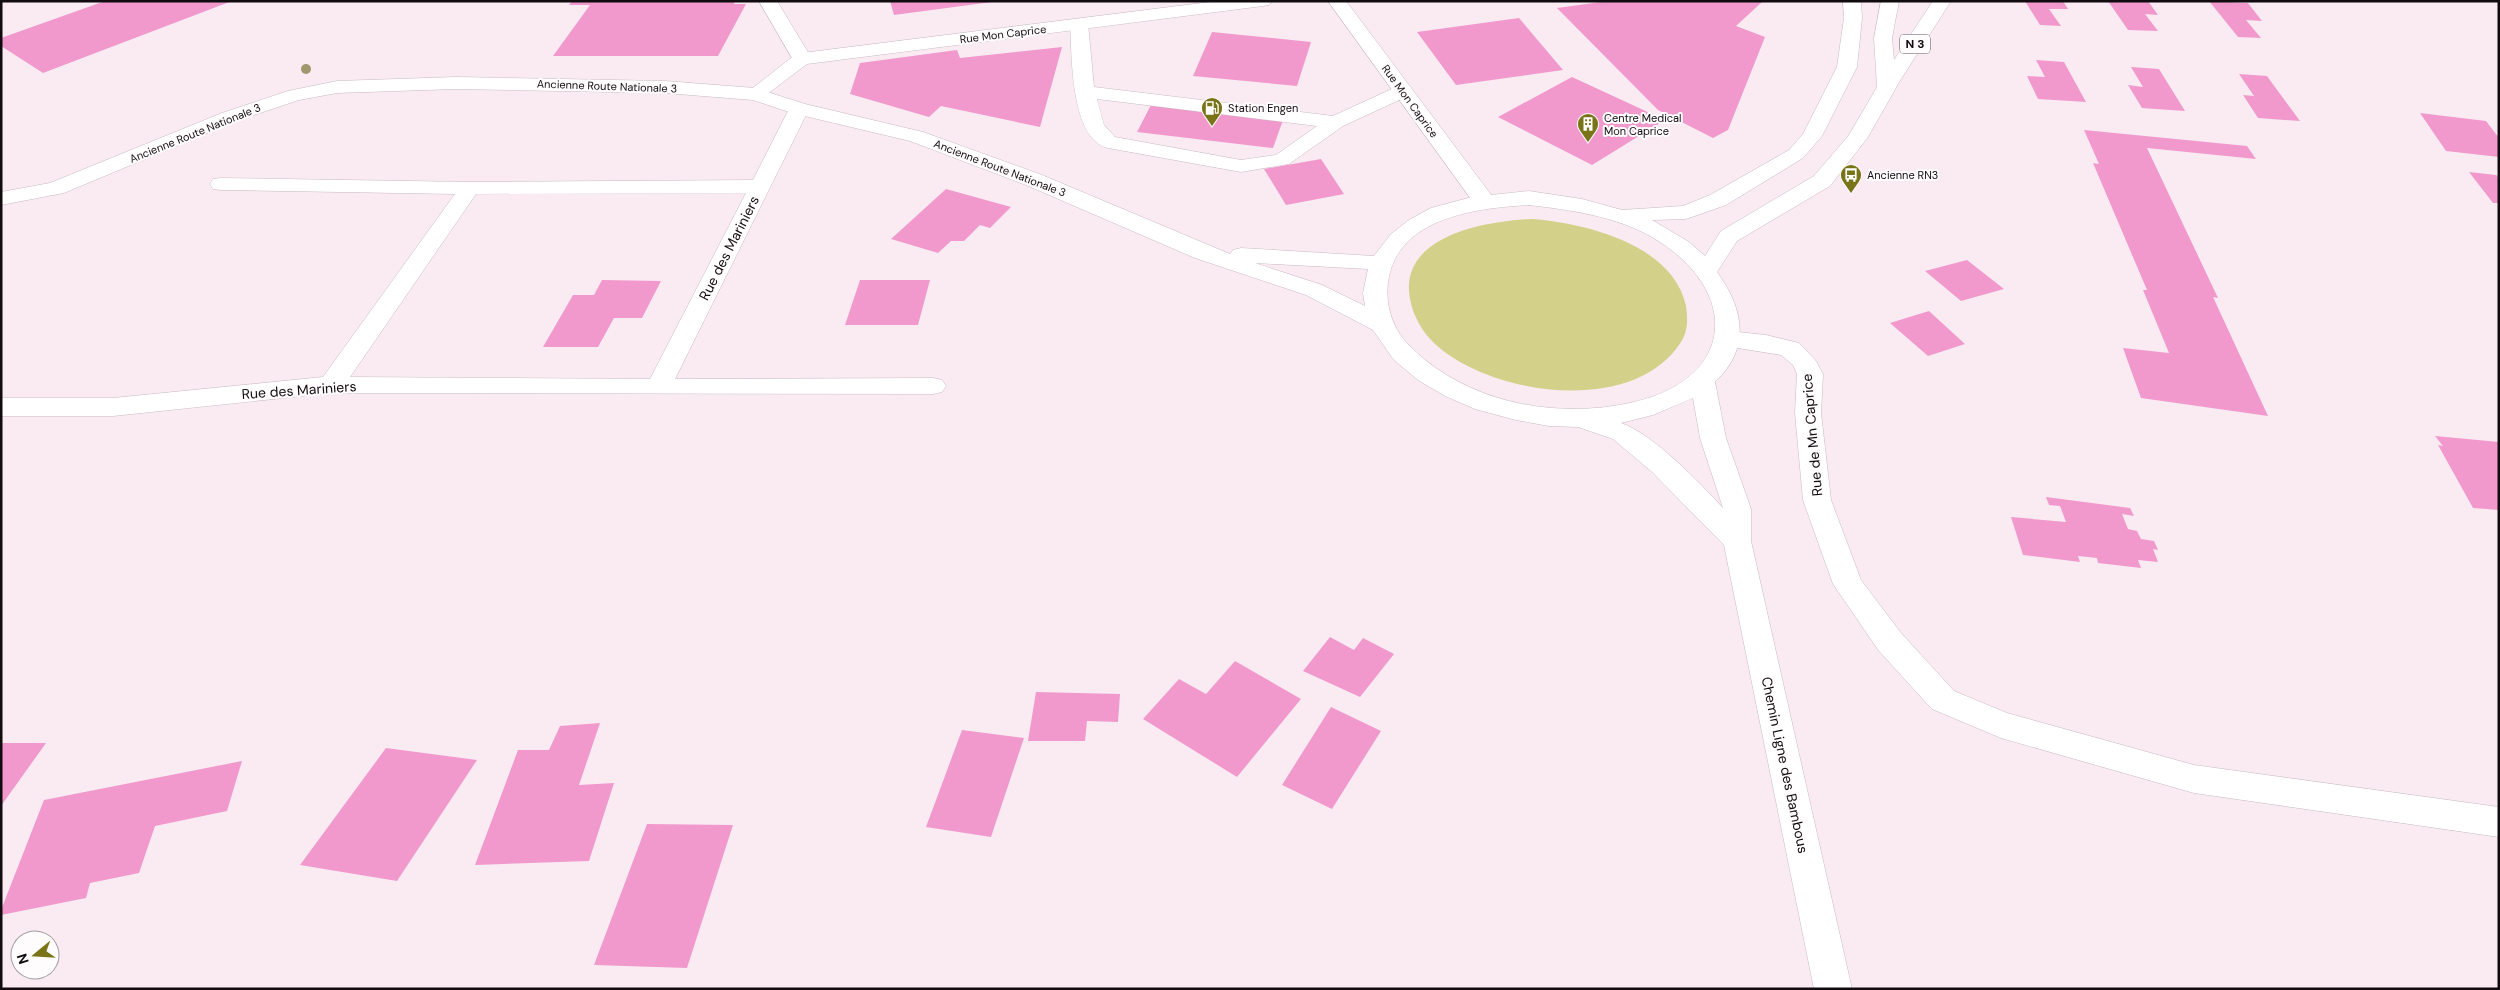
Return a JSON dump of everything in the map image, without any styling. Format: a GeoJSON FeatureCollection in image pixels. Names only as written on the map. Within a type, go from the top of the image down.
{"type":"FeatureCollection","features":[{"type":"Feature","properties":{"kind":"main road"},"geometry":{"type":"LineString","coordinates":[[768,1],[802,59]]}},
{"type":"Feature","properties":{"kind":"main road","name":"Rue Mon Caprice"},"geometry":{"type":"LineString","coordinates":[[755,94],[802,59],[1263,1]]}},
{"type":"Feature","properties":{"kind":"main road","name":"Rue Mon Caprice"},"geometry":{"type":"LineString","coordinates":[[1337,1],[1484,201]]}},
{"type":"Feature","properties":{"kind":"main road","name":"N 3"},"geometry":{"type":"LineString","coordinates":[[1621,215],[1686,212],[1718,200],[1796,154],[1812,136],[1847,67],[1853,18],[1852,1]]}},
{"type":"Feature","properties":{"kind":"main road","name":"N 3"},"geometry":{"type":"LineString","coordinates":[[1887,86],[1883,38],[1890,1]]}},
{"type":"Feature","properties":{"kind":"main road","name":"N 3"},"geometry":{"type":"LineString","coordinates":[[1707,270],[1729,236],[1822,181],[1858,137],[1887,86],[1942,1]]}},
{"type":"Feature","properties":{"kind":"main road"},"geometry":{"type":"LineString","coordinates":[[1079,24],[1085,92],[1094,126],[1108,142],[1241,166],[1282,160],[1336,122],[1403,90]]}},
{"type":"Feature","properties":{"kind":"main road","name":"N 3"},"geometry":{"type":"LineString","coordinates":[[1847,67],[1883,38]]}},
{"type":"Feature","properties":{"kind":"main road","name":"Ancienne Route Nationale 3"},"geometry":{"type":"LineString","coordinates":[[1,199],[56,188],[229,116],[296,94],[337,87],[456,82],[665,87],[755,94],[799,109],[916,136],[1034,180],[1203,253],[1314,290],[1382,325]]}},
{"type":"Feature","properties":{"kind":"main road"},"geometry":{"type":"LineString","coordinates":[[1085,92],[1336,122]]}},
{"type":"Feature","properties":{"kind":"main road","name":"Rue des Mariniers"},"geometry":{"type":"LineString","coordinates":[[658,386],[799,109]]}},
{"type":"Feature","properties":{"kind":"main road"},"geometry":{"type":"LineString","coordinates":[[221,184],[470,188],[760,186]]}},
{"type":"Feature","properties":{"kind":"main road"},"geometry":{"type":"LineString","coordinates":[[331,385],[470,188]]}},
{"type":"Feature","properties":{"kind":"main road"},"geometry":{"type":"LineString","coordinates":[[1529,198],[1576,203],[1621,215],[1655,230],[1684,248],[1707,270],[1726,304],[1728,339],[1719,361],[1702,381],[1670,401],[1628,414],[1580,418],[1528,414],[1479,400],[1436,380],[1403,354],[1382,325],[1373,293],[1380,263],[1402,235],[1438,214],[1484,201],[1529,198]]}},
{"type":"Feature","properties":{"kind":"main road","name":"Ancienne Route Nationale 3"},"geometry":{"type":"LineString","coordinates":[[1203,253],[1380,263]]}},
{"type":"Feature","properties":{"kind":"main road","name":"Rue de Mn Caprice"},"geometry":{"type":"LineString","coordinates":[[1728,339],[1766,343],[1790,349],[1804,362],[1810,374],[1808,413],[1818,500],[1848,584],[1890,642],[1943,700],[2001,725],[2194,779],[2499,822]]}},
{"type":"Feature","properties":{"kind":"main road","name":"Chemin Ligne des Bambous"},"geometry":{"type":"LineString","coordinates":[[1702,381],[1712,438],[1737,508],[1737,541],[1833,989]]}},
{"type":"Feature","properties":{"kind":"main road","name":"Rue des Mariniers"},"geometry":{"type":"LineString","coordinates":[[1,407],[113,407],[331,385],[933,386]]}},
{"type":"Feature","properties":{"kind":"main road","name":"Chemin Ligne des Bambous"},"geometry":{"type":"LineString","coordinates":[[1580,418],[1622,433],[1640,447],[1700,500],[1737,541]]}},
{"type":"Feature","properties":{"kind":"shaded area"},"geometry":{"type":"Polygon","coordinates":[[[1532,219],[1553,221],[1600,232],[1624,241],[1645,252],[1664,267],[1678,285],[1686,306],[1687,320],[1685,334],[1681,342],[1659,365],[1631,381],[1598,389],[1562,390],[1525,386],[1491,376],[1460,362],[1431,340],[1416,318],[1410,299],[1410,277],[1418,260],[1431,246],[1470,228],[1492,223],[1532,219]]]}},
{"type":"Feature","properties":{"kind":"building"},"geometry":{"type":"Polygon","coordinates":[[[105,1],[232,1],[43,73],[1,46],[1,38],[105,1]]]}},
{"type":"Feature","properties":{"kind":"building"},"geometry":{"type":"Polygon","coordinates":[[[572,1],[735,1],[734,4],[746,4],[718,56],[553,56],[590,5],[569,5],[572,1]]]}},
{"type":"Feature","properties":{"kind":"building"},"geometry":{"type":"Polygon","coordinates":[[[890,1],[992,1],[992,2],[894,15],[890,1]]]}},
{"type":"Feature","properties":{"kind":"building"},"geometry":{"type":"Polygon","coordinates":[[[1608,1],[1762,2],[1736,26],[1765,37],[1728,130],[1713,138],[1658,110],[1557,8],[1608,1]]]}},
{"type":"Feature","properties":{"kind":"building"},"geometry":{"type":"Polygon","coordinates":[[[2025,1],[2063,1],[2068,9],[2049,9],[2061,26],[2040,25],[2025,1]]]}},
{"type":"Feature","properties":{"kind":"building"},"geometry":{"type":"Polygon","coordinates":[[[2108,1],[2148,1],[2158,15],[2145,14],[2158,31],[2128,30],[2108,1]]]}},
{"type":"Feature","properties":{"kind":"building"},"geometry":{"type":"Polygon","coordinates":[[[2209,1],[2248,3],[2262,21],[2246,20],[2261,38],[2238,37],[2209,1]]]}},
{"type":"Feature","properties":{"kind":"building"},"geometry":{"type":"Polygon","coordinates":[[[1519,18],[1563,70],[1456,85],[1417,32],[1519,18]]]}},
{"type":"Feature","properties":{"kind":"building"},"geometry":{"type":"Polygon","coordinates":[[[1212,32],[1311,42],[1297,86],[1193,76],[1212,32]]]}},
{"type":"Feature","properties":{"kind":"building"},"geometry":{"type":"Polygon","coordinates":[[[1062,47],[1040,127],[941,106],[929,117],[850,94],[860,63],[957,50],[960,58],[1062,47]]]}},
{"type":"Feature","properties":{"kind":"building"},"geometry":{"type":"Polygon","coordinates":[[[2036,60],[2064,62],[2086,102],[2038,99],[2027,76],[2045,77],[2036,60]]]}},
{"type":"Feature","properties":{"kind":"building"},"geometry":{"type":"Polygon","coordinates":[[[2131,67],[2159,69],[2185,111],[2142,108],[2128,85],[2143,87],[2131,67]]]}},
{"type":"Feature","properties":{"kind":"building"},"geometry":{"type":"Polygon","coordinates":[[[2239,74],[2267,76],[2300,121],[2258,118],[2243,95],[2254,96],[2239,74]]]}},
{"type":"Feature","properties":{"kind":"building","name":"Centre Medical Mon Caprice"},"geometry":{"type":"Polygon","coordinates":[[[1572,77],[1665,120],[1592,165],[1498,117],[1572,77]]]}},
{"type":"Feature","properties":{"kind":"building"},"geometry":{"type":"Polygon","coordinates":[[[1151,105],[1283,120],[1273,148],[1137,132],[1151,105]]]}},
{"type":"Feature","properties":{"kind":"building"},"geometry":{"type":"Polygon","coordinates":[[[2420,113],[2486,121],[2499,138],[2499,157],[2446,151],[2420,113]]]}},
{"type":"Feature","properties":{"kind":"building"},"geometry":{"type":"Polygon","coordinates":[[[2084,130],[2247,146],[2256,159],[2147,148],[2218,298],[2213,297],[2268,416],[2141,398],[2123,348],[2169,353],[2143,290],[2147,290],[2093,163],[2099,164],[2084,130]]]}},
{"type":"Feature","properties":{"kind":"building"},"geometry":{"type":"Polygon","coordinates":[[[1321,159],[1344,194],[1286,205],[1264,169],[1321,159]]]}},
{"type":"Feature","properties":{"kind":"building"},"geometry":{"type":"Polygon","coordinates":[[[2469,172],[2496,175],[2499,178],[2499,203],[2493,203],[2469,172]]]}},
{"type":"Feature","properties":{"kind":"building"},"geometry":{"type":"Polygon","coordinates":[[[946,189],[1011,207],[990,228],[980,225],[964,241],[951,241],[938,253],[891,239],[946,189]]]}},
{"type":"Feature","properties":{"kind":"building"},"geometry":{"type":"Polygon","coordinates":[[[1967,260],[2004,289],[1961,301],[1925,271],[1967,260]]]}},
{"type":"Feature","properties":{"kind":"building"},"geometry":{"type":"Polygon","coordinates":[[[602,280],[661,281],[642,318],[614,318],[598,347],[543,347],[573,295],[594,295],[602,280]]]}},
{"type":"Feature","properties":{"kind":"building"},"geometry":{"type":"Polygon","coordinates":[[[860,280],[930,280],[918,325],[845,325],[860,280]]]}},
{"type":"Feature","properties":{"kind":"building"},"geometry":{"type":"Polygon","coordinates":[[[1929,311],[1965,344],[1928,356],[1890,323],[1929,311]]]}},
{"type":"Feature","properties":{"kind":"building"},"geometry":{"type":"Polygon","coordinates":[[[2435,436],[2499,442],[2499,510],[2473,508],[2438,445],[2443,446],[2435,436]]]}},
{"type":"Feature","properties":{"kind":"building"},"geometry":{"type":"Polygon","coordinates":[[[2046,497],[2130,508],[2134,516],[2122,514],[2128,529],[2137,531],[2141,539],[2154,541],[2158,550],[2153,549],[2158,562],[2138,560],[2141,568],[2098,563],[2097,558],[2078,556],[2080,562],[2023,555],[2011,517],[2066,522],[2060,506],[2049,505],[2046,497]]]}},
{"type":"Feature","properties":{"kind":"building"},"geometry":{"type":"Polygon","coordinates":[[[1330,637],[1354,650],[1363,638],[1394,654],[1360,697],[1303,671],[1330,637]]]}},
{"type":"Feature","properties":{"kind":"building"},"geometry":{"type":"Polygon","coordinates":[[[1235,661],[1301,699],[1237,777],[1143,719],[1179,679],[1206,694],[1235,661]]]}},
{"type":"Feature","properties":{"kind":"building"},"geometry":{"type":"Polygon","coordinates":[[[1036,692],[1120,694],[1118,722],[1087,721],[1085,741],[1028,741],[1036,692]]]}},
{"type":"Feature","properties":{"kind":"building"},"geometry":{"type":"Polygon","coordinates":[[[1331,707],[1381,731],[1332,809],[1282,785],[1331,707]]]}},
{"type":"Feature","properties":{"kind":"building"},"geometry":{"type":"Polygon","coordinates":[[[600,723],[579,785],[614,783],[589,861],[475,865],[518,750],[549,750],[560,726],[600,723]]]}},
{"type":"Feature","properties":{"kind":"building"},"geometry":{"type":"Polygon","coordinates":[[[962,730],[1024,738],[991,837],[926,827],[962,730]]]}},
{"type":"Feature","properties":{"kind":"building"},"geometry":{"type":"Polygon","coordinates":[[[1,743],[46,743],[1,806],[1,743]]]}},
{"type":"Feature","properties":{"kind":"building"},"geometry":{"type":"Polygon","coordinates":[[[386,748],[477,760],[397,881],[300,865],[386,748]]]}},
{"type":"Feature","properties":{"kind":"building"},"geometry":{"type":"Polygon","coordinates":[[[242,761],[227,811],[155,826],[139,873],[90,883],[86,898],[1,915],[1,910],[44,800],[242,761]]]}},
{"type":"Feature","properties":{"kind":"building"},"geometry":{"type":"Polygon","coordinates":[[[647,824],[733,825],[687,968],[594,965],[647,824]]]}},
{"type":"Feature","properties":{"kind":"place","name":"Station Engen"},"geometry":{"type":"Point","coordinates":[1212,127]}},
{"type":"Feature","properties":{"kind":"place","name":"Centre Medical Mon Caprice"},"geometry":{"type":"Point","coordinates":[1588,143]}},
{"type":"Feature","properties":{"kind":"place","name":"Ancienne RN3"},"geometry":{"type":"Point","coordinates":[1851,194]}}]}
